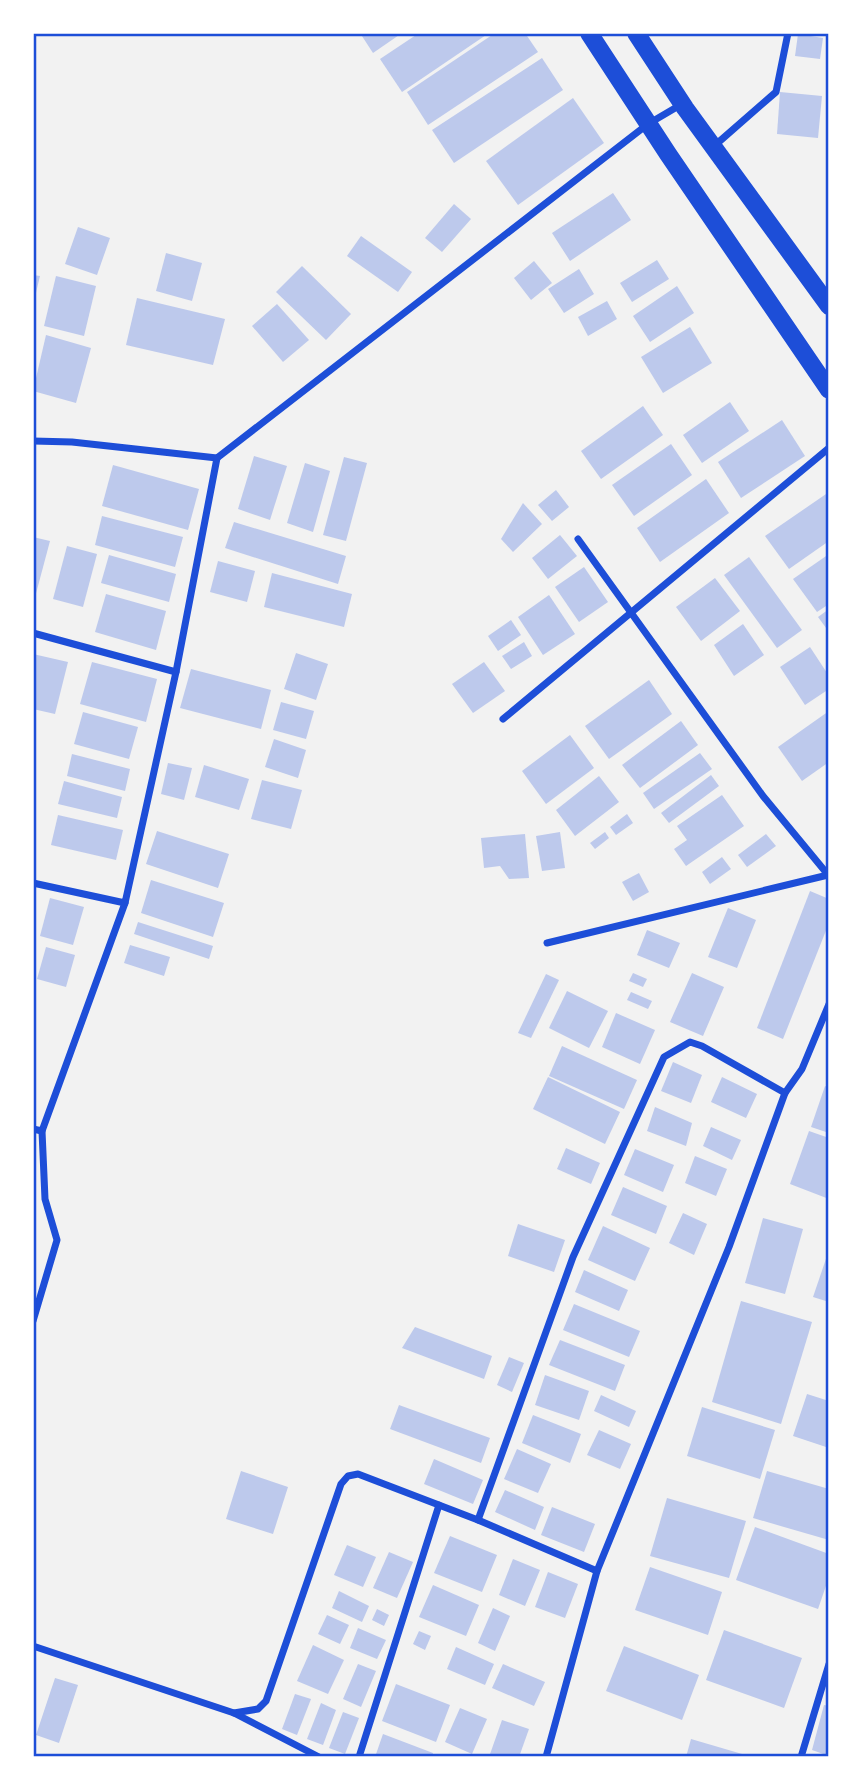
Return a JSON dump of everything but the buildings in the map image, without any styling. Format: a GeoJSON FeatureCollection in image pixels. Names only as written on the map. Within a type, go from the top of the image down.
{"type":"FeatureCollection","features":[{"type":"Feature","properties":{"kind":"main road"},"geometry":{"type":"LineString","coordinates":[[589,33],[829,390]]}},
{"type":"Feature","properties":{"kind":"main road"},"geometry":{"type":"LineString","coordinates":[[636,33],[682,104],[829,306]]}},
{"type":"Feature","properties":{"kind":"street"},"geometry":{"type":"LineString","coordinates":[[713,147],[776,92],[788,33]]}},
{"type":"Feature","properties":{"kind":"street"},"geometry":{"type":"LineString","coordinates":[[33,1321],[57,1240],[45,1199],[38,1130],[125,903],[176,672],[217,458],[648,124],[682,104]]}},
{"type":"Feature","properties":{"kind":"street"},"geometry":{"type":"LineString","coordinates":[[33,441],[72,442],[217,458]]}},
{"type":"Feature","properties":{"kind":"street"},"geometry":{"type":"LineString","coordinates":[[503,719],[829,448]]}},
{"type":"Feature","properties":{"kind":"street"},"geometry":{"type":"LineString","coordinates":[[547,943],[829,875],[763,796],[578,539]]}},
{"type":"Feature","properties":{"kind":"street"},"geometry":{"type":"LineString","coordinates":[[33,633],[176,672]]}},
{"type":"Feature","properties":{"kind":"street"},"geometry":{"type":"LineString","coordinates":[[33,883],[125,903]]}},
{"type":"Feature","properties":{"kind":"street"},"geometry":{"type":"LineString","coordinates":[[546,1757],[597,1571],[729,1247],[785,1093],[802,1069],[829,1004]]}},
{"type":"Feature","properties":{"kind":"street"},"geometry":{"type":"LineString","coordinates":[[478,1520],[579,1243],[664,1057],[690,1042],[702,1046],[785,1093]]}},
{"type":"Feature","properties":{"kind":"street"},"geometry":{"type":"LineString","coordinates":[[234,1713],[258,1709],[266,1701],[341,1484],[348,1476],[358,1474],[478,1520],[597,1571]]}},
{"type":"Feature","properties":{"kind":"street"},"geometry":{"type":"LineString","coordinates":[[359,1757],[439,1505]]}},
{"type":"Feature","properties":{"kind":"street"},"geometry":{"type":"LineString","coordinates":[[33,1646],[234,1713],[318,1757]]}},
{"type":"Feature","properties":{"kind":"street"},"geometry":{"type":"LineString","coordinates":[[801,1757],[829,1664]]}}]}
